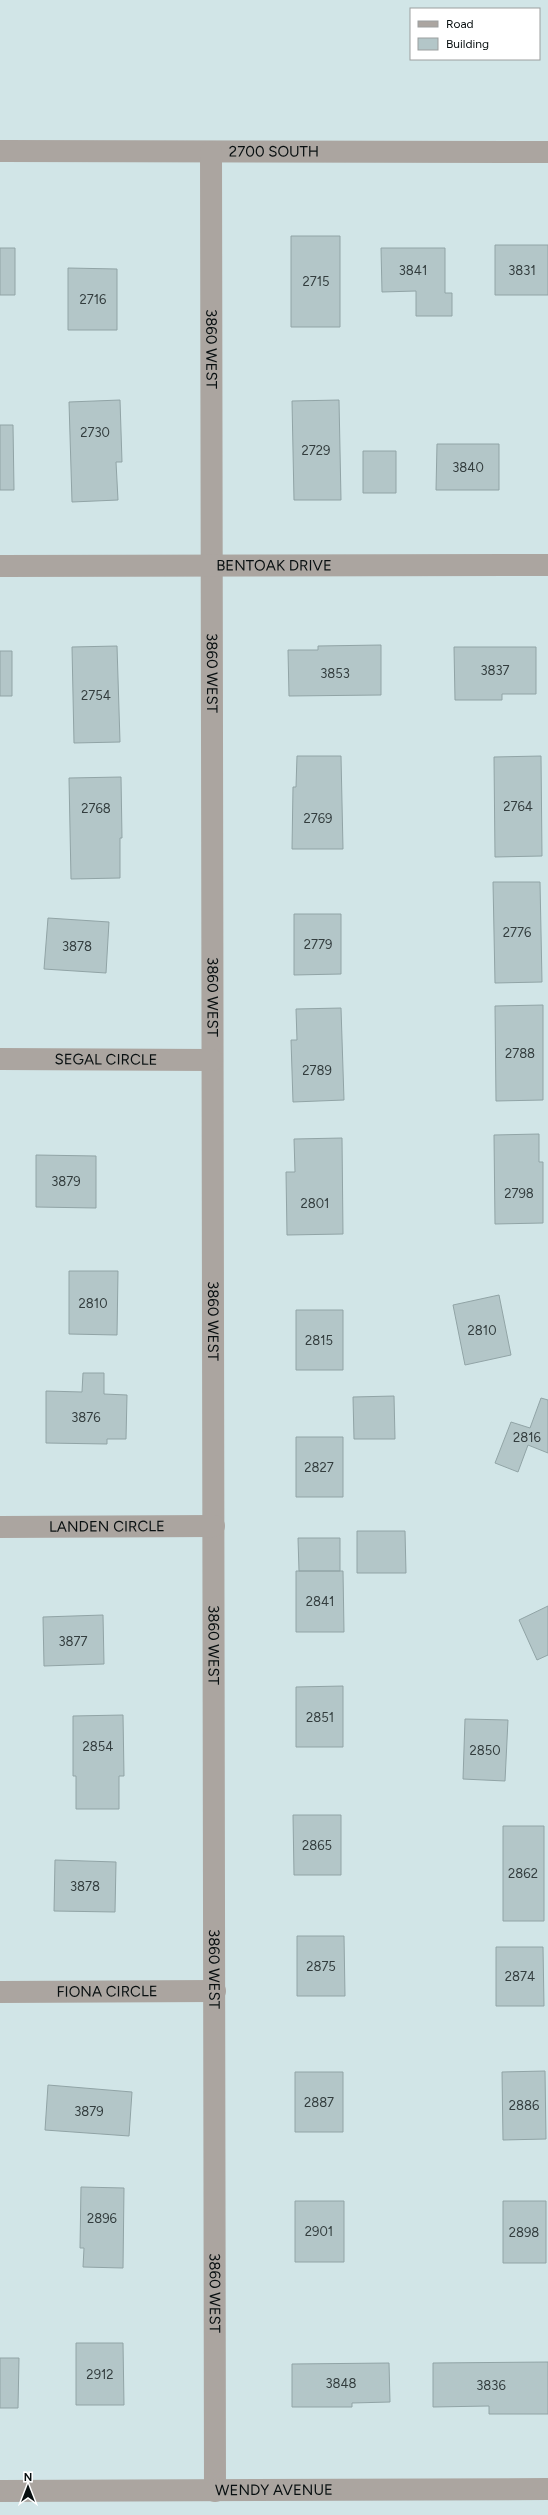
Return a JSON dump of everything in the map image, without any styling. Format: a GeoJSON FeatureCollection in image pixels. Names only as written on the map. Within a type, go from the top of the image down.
{"type":"FeatureCollection","features":[{"type":"Feature","properties":{"kind":"street","name":"2700 SOUTH"},"geometry":{"type":"LineString","coordinates":[[0,151],[548,152]]}},
{"type":"Feature","properties":{"kind":"street","name":"3860 WEST"},"geometry":{"type":"LineString","coordinates":[[210,152],[215,2490]]}},
{"type":"Feature","properties":{"kind":"street","name":"BENTOAK DRIVE"},"geometry":{"type":"LineString","coordinates":[[0,566],[548,564]]}},
{"type":"Feature","properties":{"kind":"street","name":"SEGAL CIRCLE"},"geometry":{"type":"LineString","coordinates":[[0,1059],[212,1060]]}},
{"type":"Feature","properties":{"kind":"street","name":"LANDEN CIRCLE"},"geometry":{"type":"LineString","coordinates":[[0,1527],[214,1526]]}},
{"type":"Feature","properties":{"kind":"street","name":"FIONA CIRCLE"},"geometry":{"type":"LineString","coordinates":[[0,1992],[214,1991]]}},
{"type":"Feature","properties":{"kind":"street","name":"WENDY AVENUE"},"geometry":{"type":"LineString","coordinates":[[0,2491],[548,2489]]}},
{"type":"Feature","properties":{"kind":"building"},"geometry":{"type":"Polygon","coordinates":[[[291,236],[340,236],[340,327],[291,327],[291,236]]]}},
{"type":"Feature","properties":{"kind":"building"},"geometry":{"type":"Polygon","coordinates":[[[495,245],[548,245],[548,295],[495,295],[495,245]]]}},
{"type":"Feature","properties":{"kind":"building"},"geometry":{"type":"Polygon","coordinates":[[[0,248],[15,248],[15,295],[0,295],[0,248]]]}},
{"type":"Feature","properties":{"kind":"building"},"geometry":{"type":"Polygon","coordinates":[[[381,248],[445,248],[445,293],[452,293],[452,316],[416,316],[416,291],[382,292],[381,248]]]}},
{"type":"Feature","properties":{"kind":"building"},"geometry":{"type":"Polygon","coordinates":[[[68,268],[117,269],[117,330],[68,330],[68,268]]]}},
{"type":"Feature","properties":{"kind":"building"},"geometry":{"type":"Polygon","coordinates":[[[120,400],[122,462],[116,462],[118,500],[72,502],[69,402],[120,400]]]}},
{"type":"Feature","properties":{"kind":"building"},"geometry":{"type":"Polygon","coordinates":[[[339,400],[341,500],[294,500],[292,401],[339,400]]]}},
{"type":"Feature","properties":{"kind":"building"},"geometry":{"type":"Polygon","coordinates":[[[0,425],[13,425],[14,490],[0,490],[0,425]]]}},
{"type":"Feature","properties":{"kind":"building"},"geometry":{"type":"Polygon","coordinates":[[[437,444],[499,444],[499,490],[436,490],[437,444]]]}},
{"type":"Feature","properties":{"kind":"building"},"geometry":{"type":"Polygon","coordinates":[[[363,451],[396,451],[396,493],[363,493],[363,451]]]}},
{"type":"Feature","properties":{"kind":"building"},"geometry":{"type":"Polygon","coordinates":[[[381,645],[381,695],[289,696],[288,650],[318,650],[318,646],[381,645]]]}},
{"type":"Feature","properties":{"kind":"building"},"geometry":{"type":"Polygon","coordinates":[[[117,646],[120,742],[74,743],[72,647],[117,646]]]}},
{"type":"Feature","properties":{"kind":"building"},"geometry":{"type":"Polygon","coordinates":[[[454,647],[536,647],[536,694],[502,694],[502,700],[455,700],[454,647]]]}},
{"type":"Feature","properties":{"kind":"building"},"geometry":{"type":"Polygon","coordinates":[[[0,651],[12,651],[12,696],[0,696],[0,651]]]}},
{"type":"Feature","properties":{"kind":"building"},"geometry":{"type":"Polygon","coordinates":[[[297,756],[341,756],[343,849],[292,849],[293,787],[296,787],[297,756]]]}},
{"type":"Feature","properties":{"kind":"building"},"geometry":{"type":"Polygon","coordinates":[[[541,756],[542,856],[495,857],[494,757],[541,756]]]}},
{"type":"Feature","properties":{"kind":"building"},"geometry":{"type":"Polygon","coordinates":[[[121,777],[122,838],[120,838],[120,878],[71,879],[69,778],[121,777]]]}},
{"type":"Feature","properties":{"kind":"building"},"geometry":{"type":"Polygon","coordinates":[[[493,882],[540,882],[542,982],[495,983],[493,882]]]}},
{"type":"Feature","properties":{"kind":"building"},"geometry":{"type":"Polygon","coordinates":[[[294,914],[341,914],[341,974],[294,975],[294,914]]]}},
{"type":"Feature","properties":{"kind":"building"},"geometry":{"type":"Polygon","coordinates":[[[48,918],[109,922],[106,973],[44,969],[48,918]]]}},
{"type":"Feature","properties":{"kind":"building"},"geometry":{"type":"Polygon","coordinates":[[[543,1005],[543,1100],[496,1101],[495,1006],[543,1005]]]}},
{"type":"Feature","properties":{"kind":"building"},"geometry":{"type":"Polygon","coordinates":[[[341,1008],[344,1100],[293,1102],[291,1040],[297,1040],[296,1009],[341,1008]]]}},
{"type":"Feature","properties":{"kind":"building"},"geometry":{"type":"Polygon","coordinates":[[[539,1134],[539,1162],[543,1162],[543,1223],[495,1224],[494,1135],[539,1134]]]}},
{"type":"Feature","properties":{"kind":"building"},"geometry":{"type":"Polygon","coordinates":[[[342,1138],[343,1234],[287,1235],[286,1172],[295,1172],[294,1139],[342,1138]]]}},
{"type":"Feature","properties":{"kind":"building"},"geometry":{"type":"Polygon","coordinates":[[[36,1155],[96,1156],[96,1208],[36,1207],[36,1155]]]}},
{"type":"Feature","properties":{"kind":"building"},"geometry":{"type":"Polygon","coordinates":[[[69,1271],[118,1271],[117,1335],[69,1334],[69,1271]]]}},
{"type":"Feature","properties":{"kind":"building"},"geometry":{"type":"Polygon","coordinates":[[[499,1295],[511,1355],[465,1365],[453,1305],[499,1295]]]}},
{"type":"Feature","properties":{"kind":"building"},"geometry":{"type":"Polygon","coordinates":[[[296,1310],[343,1310],[343,1370],[296,1370],[296,1310]]]}},
{"type":"Feature","properties":{"kind":"building"},"geometry":{"type":"Polygon","coordinates":[[[83,1373],[104,1373],[104,1394],[127,1395],[126,1439],[107,1439],[107,1444],[46,1443],[46,1391],[82,1392],[83,1373]]]}},
{"type":"Feature","properties":{"kind":"building"},"geometry":{"type":"Polygon","coordinates":[[[394,1396],[395,1439],[354,1439],[353,1397],[394,1396]]]}},
{"type":"Feature","properties":{"kind":"building"},"geometry":{"type":"Polygon","coordinates":[[[541,1398],[548,1400],[548,1453],[528,1445],[518,1472],[495,1463],[511,1422],[530,1428],[541,1398]]]}},
{"type":"Feature","properties":{"kind":"building"},"geometry":{"type":"Polygon","coordinates":[[[296,1437],[343,1437],[343,1497],[296,1497],[296,1437]]]}},
{"type":"Feature","properties":{"kind":"building"},"geometry":{"type":"Polygon","coordinates":[[[357,1531],[405,1531],[406,1573],[357,1573],[357,1531]]]}},
{"type":"Feature","properties":{"kind":"building"},"geometry":{"type":"Polygon","coordinates":[[[298,1538],[340,1538],[340,1571],[299,1571],[298,1538]]]}},
{"type":"Feature","properties":{"kind":"building"},"geometry":{"type":"Polygon","coordinates":[[[296,1571],[343,1571],[344,1632],[296,1632],[296,1571]]]}},
{"type":"Feature","properties":{"kind":"building"},"geometry":{"type":"Polygon","coordinates":[[[548,1606],[548,1655],[537,1660],[519,1620],[548,1606]]]}},
{"type":"Feature","properties":{"kind":"building"},"geometry":{"type":"Polygon","coordinates":[[[103,1615],[104,1664],[44,1666],[43,1617],[103,1615]]]}},
{"type":"Feature","properties":{"kind":"building"},"geometry":{"type":"Polygon","coordinates":[[[343,1686],[343,1747],[296,1747],[296,1687],[343,1686]]]}},
{"type":"Feature","properties":{"kind":"building"},"geometry":{"type":"Polygon","coordinates":[[[123,1715],[124,1776],[119,1776],[119,1809],[76,1809],[76,1776],[73,1776],[73,1716],[123,1715]]]}},
{"type":"Feature","properties":{"kind":"building"},"geometry":{"type":"Polygon","coordinates":[[[465,1719],[508,1720],[505,1781],[463,1779],[465,1719]]]}},
{"type":"Feature","properties":{"kind":"building"},"geometry":{"type":"Polygon","coordinates":[[[293,1815],[341,1815],[341,1875],[294,1875],[293,1815]]]}},
{"type":"Feature","properties":{"kind":"building"},"geometry":{"type":"Polygon","coordinates":[[[503,1826],[544,1826],[544,1921],[503,1921],[503,1826]]]}},
{"type":"Feature","properties":{"kind":"building"},"geometry":{"type":"Polygon","coordinates":[[[55,1860],[116,1862],[115,1912],[54,1911],[55,1860]]]}},
{"type":"Feature","properties":{"kind":"building"},"geometry":{"type":"Polygon","coordinates":[[[297,1936],[344,1936],[345,1996],[297,1996],[297,1936]]]}},
{"type":"Feature","properties":{"kind":"building"},"geometry":{"type":"Polygon","coordinates":[[[496,1947],[543,1947],[544,2006],[496,2006],[496,1947]]]}},
{"type":"Feature","properties":{"kind":"building"},"geometry":{"type":"Polygon","coordinates":[[[545,2071],[546,2139],[503,2140],[502,2072],[545,2071]]]}},
{"type":"Feature","properties":{"kind":"building"},"geometry":{"type":"Polygon","coordinates":[[[295,2072],[343,2072],[343,2132],[295,2132],[295,2072]]]}},
{"type":"Feature","properties":{"kind":"building"},"geometry":{"type":"Polygon","coordinates":[[[48,2085],[132,2092],[129,2136],[45,2130],[48,2085]]]}},
{"type":"Feature","properties":{"kind":"building"},"geometry":{"type":"Polygon","coordinates":[[[81,2187],[124,2188],[123,2268],[83,2267],[84,2248],[80,2248],[81,2187]]]}},
{"type":"Feature","properties":{"kind":"building"},"geometry":{"type":"Polygon","coordinates":[[[295,2201],[344,2201],[344,2262],[295,2262],[295,2201]]]}},
{"type":"Feature","properties":{"kind":"building"},"geometry":{"type":"Polygon","coordinates":[[[503,2201],[546,2201],[546,2263],[503,2263],[503,2201]]]}},
{"type":"Feature","properties":{"kind":"building"},"geometry":{"type":"Polygon","coordinates":[[[76,2343],[123,2343],[124,2405],[76,2405],[76,2343]]]}},
{"type":"Feature","properties":{"kind":"building"},"geometry":{"type":"Polygon","coordinates":[[[0,2358],[19,2358],[18,2408],[0,2408],[0,2358]]]}},
{"type":"Feature","properties":{"kind":"building"},"geometry":{"type":"Polygon","coordinates":[[[548,2362],[548,2414],[489,2414],[489,2406],[433,2407],[433,2363],[548,2362]]]}},
{"type":"Feature","properties":{"kind":"building"},"geometry":{"type":"Polygon","coordinates":[[[389,2363],[390,2402],[352,2403],[352,2407],[292,2407],[292,2364],[389,2363]]]}}]}
